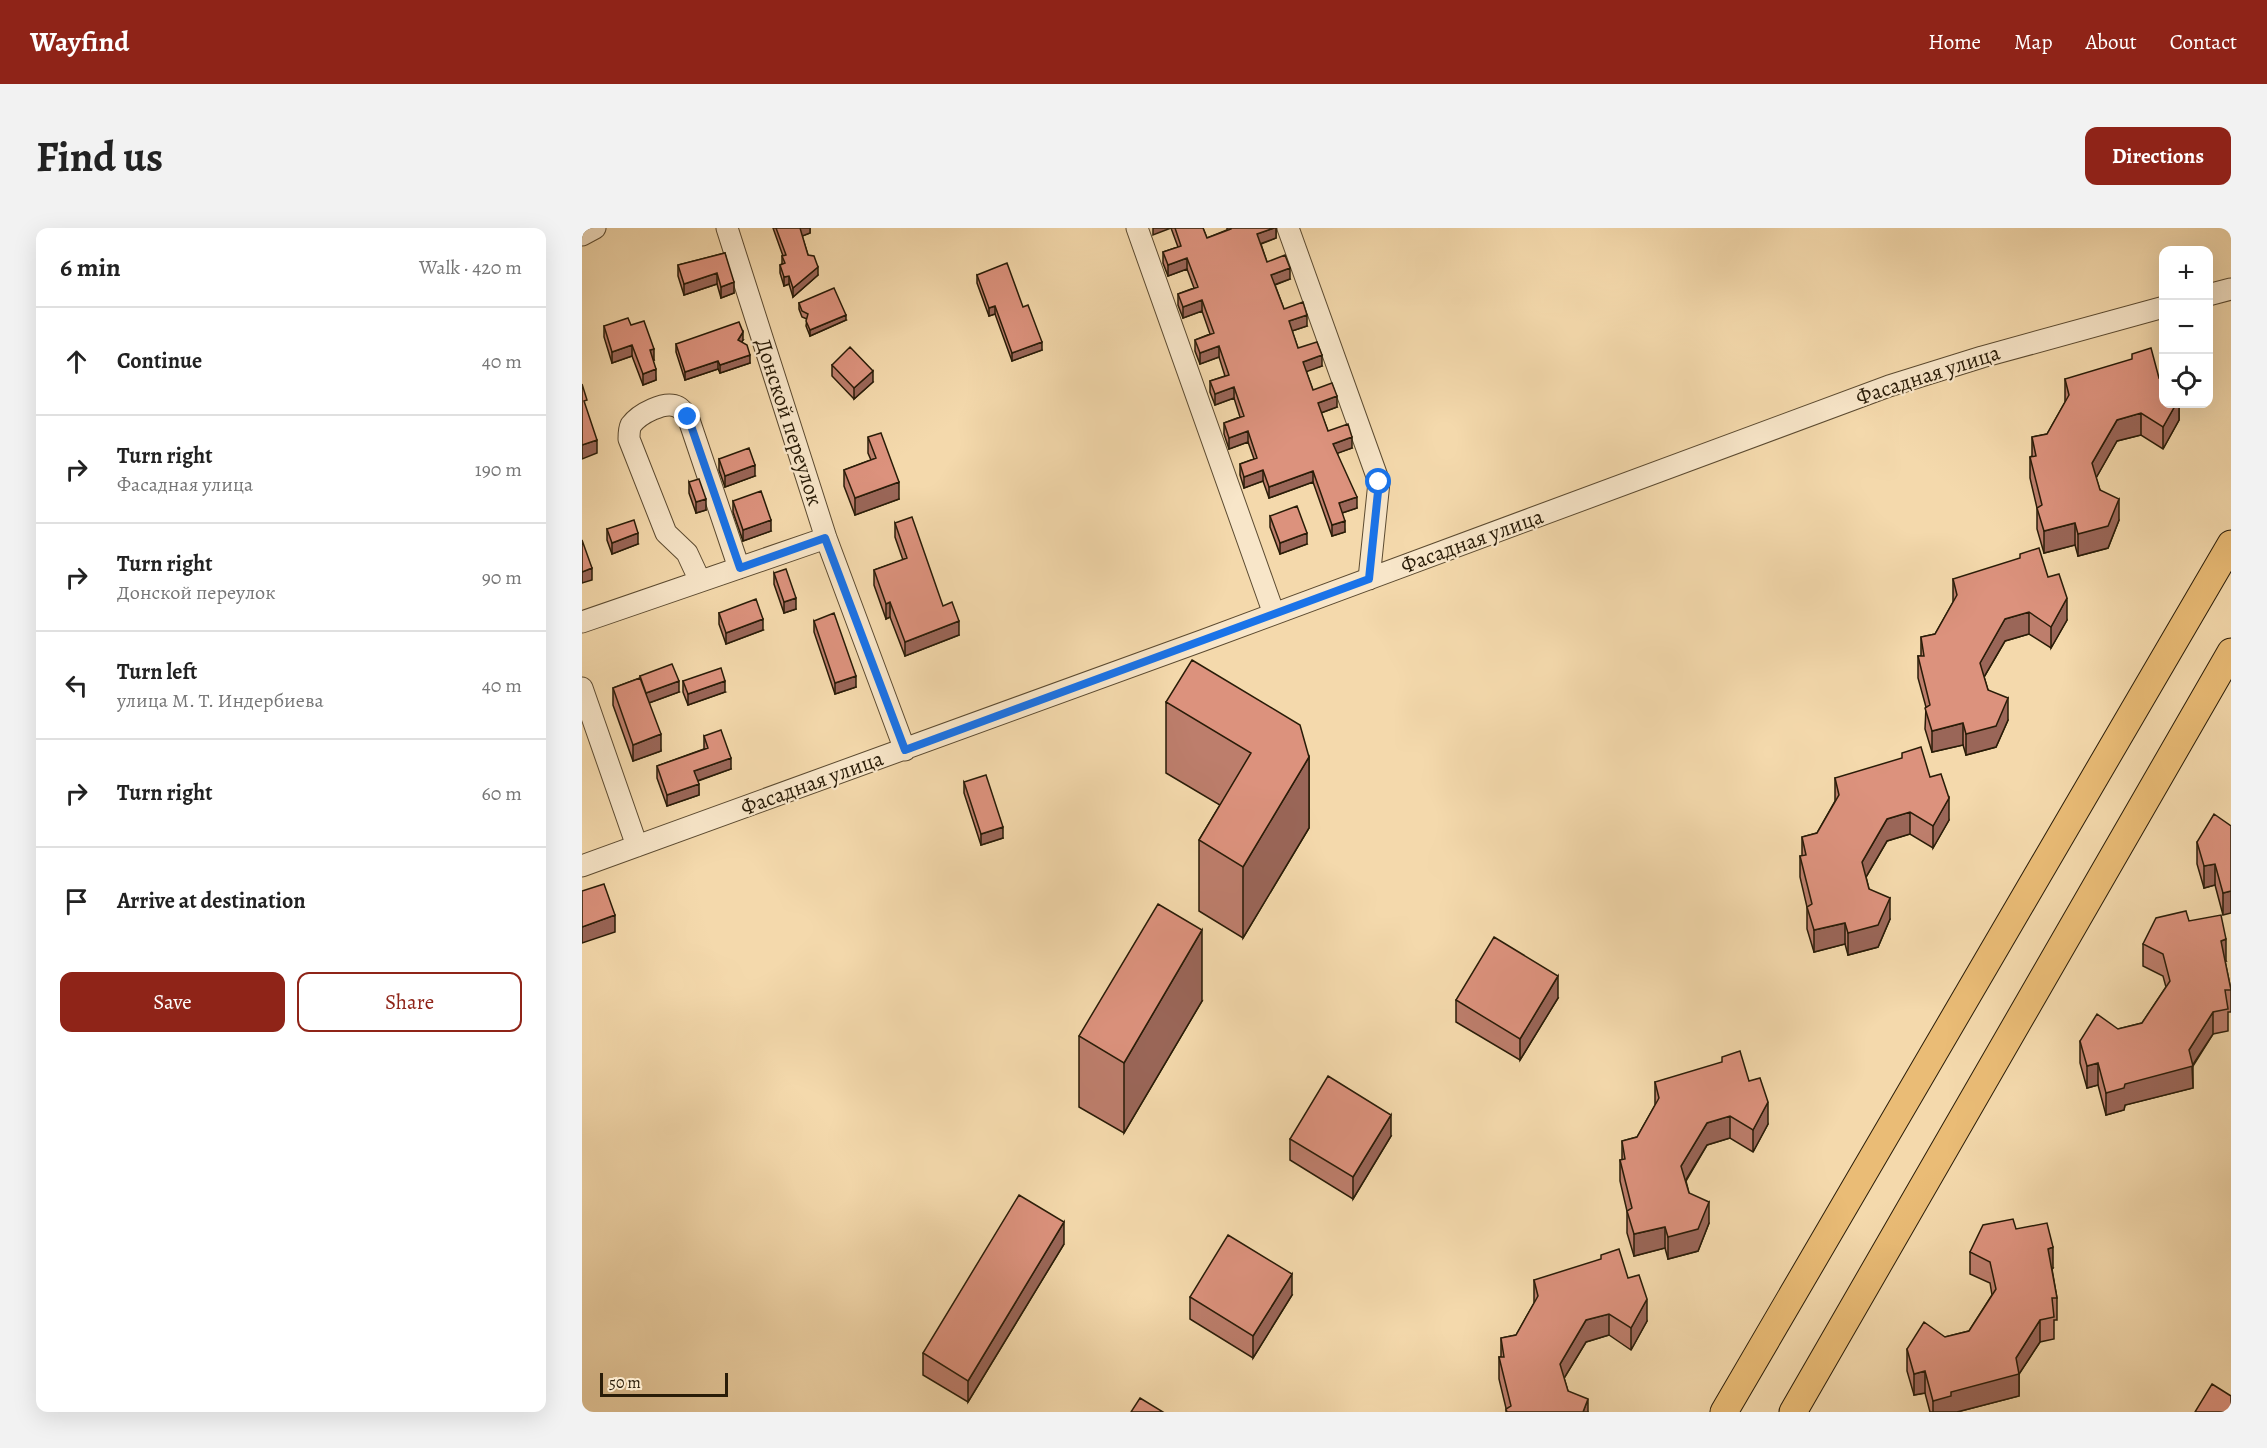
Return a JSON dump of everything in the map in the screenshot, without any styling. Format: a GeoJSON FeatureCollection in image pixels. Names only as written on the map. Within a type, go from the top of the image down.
{"type":"FeatureCollection","features":[{"type":"Feature","properties":{"kind":"main road"},"geometry":{"type":"LineString","coordinates":[[1724,1412],[2231,544]]}},
{"type":"Feature","properties":{"kind":"main road"},"geometry":{"type":"LineString","coordinates":[[1793,1412],[2231,652]]}},
{"type":"Feature","properties":{"kind":"street"},"geometry":{"type":"LineString","coordinates":[[582,235],[595,228]]}},
{"type":"Feature","properties":{"kind":"street","name":"Донской переулок"},"geometry":{"type":"LineString","coordinates":[[727,228],[825,538],[905,750]]}},
{"type":"Feature","properties":{"kind":"street"},"geometry":{"type":"LineString","coordinates":[[1137,228],[1274,614]]}},
{"type":"Feature","properties":{"kind":"street"},"geometry":{"type":"LineString","coordinates":[[1288,228],[1379,482],[1369,579]]}},
{"type":"Feature","properties":{"kind":"street"},"geometry":{"type":"LineString","coordinates":[[2213,294],[2231,289]]}},
{"type":"Feature","properties":{"kind":"street","name":"Фасадная улица"},"geometry":{"type":"LineString","coordinates":[[582,866],[905,750],[1925,373],[2159,309]]}},
{"type":"Feature","properties":{"kind":"street"},"geometry":{"type":"LineString","coordinates":[[700,581],[687,553],[666,532],[629,439],[629,427],[638,418],[660,407],[670,405],[679,407],[688,417],[740,568]]}},
{"type":"Feature","properties":{"kind":"street"},"geometry":{"type":"LineString","coordinates":[[582,622],[825,538]]}},
{"type":"Feature","properties":{"kind":"street"},"geometry":{"type":"LineString","coordinates":[[582,688],[637,846]]}},
{"type":"Feature","properties":{"kind":"building"},"geometry":{"type":"Polygon","coordinates":[[[776,228],[800,228],[808,255],[814,256],[818,267],[793,288],[789,276],[784,277],[780,265],[785,263],[782,256],[786,255],[776,228]]]}},
{"type":"Feature","properties":{"kind":"building"},"geometry":{"type":"Polygon","coordinates":[[[1175,228],[1203,228],[1207,238],[1231,228],[1274,228],[1257,234],[1267,262],[1285,255],[1290,268],[1271,275],[1284,309],[1303,302],[1307,315],[1289,321],[1298,348],[1317,342],[1322,355],[1303,362],[1313,390],[1332,383],[1337,396],[1318,403],[1328,431],[1348,424],[1352,437],[1333,444],[1357,497],[1339,503],[1345,521],[1332,525],[1313,471],[1269,487],[1263,470],[1244,477],[1240,464],[1257,458],[1248,431],[1229,438],[1224,423],[1244,416],[1234,387],[1215,394],[1210,381],[1229,375],[1219,346],[1200,353],[1195,340],[1214,333],[1202,300],[1183,307],[1178,294],[1198,287],[1187,258],[1168,265],[1163,252],[1181,246],[1175,228]]]}},
{"type":"Feature","properties":{"kind":"building"},"geometry":{"type":"Polygon","coordinates":[[[725,253],[734,282],[721,287],[717,273],[684,284],[678,265],[725,253]]]}},
{"type":"Feature","properties":{"kind":"building"},"geometry":{"type":"Polygon","coordinates":[[[1007,263],[1023,307],[1028,305],[1042,342],[1012,353],[995,306],[989,308],[977,275],[1007,263]]]}},
{"type":"Feature","properties":{"kind":"building"},"geometry":{"type":"Polygon","coordinates":[[[834,288],[846,315],[810,330],[806,321],[808,314],[802,311],[799,303],[834,288]]]}},
{"type":"Feature","properties":{"kind":"building"},"geometry":{"type":"Polygon","coordinates":[[[628,318],[631,325],[644,321],[654,349],[650,350],[656,369],[643,374],[632,345],[612,352],[604,326],[628,318]]]}},
{"type":"Feature","properties":{"kind":"building"},"geometry":{"type":"Polygon","coordinates":[[[739,322],[743,332],[738,340],[747,345],[750,355],[720,365],[718,361],[685,372],[676,344],[739,322]]]}},
{"type":"Feature","properties":{"kind":"building"},"geometry":{"type":"Polygon","coordinates":[[[850,347],[873,371],[854,388],[832,365],[850,347]]]}},
{"type":"Feature","properties":{"kind":"building"},"geometry":{"type":"Polygon","coordinates":[[[2151,348],[2159,378],[2159,408],[2174,408],[2163,427],[2141,413],[2117,420],[2092,463],[2100,490],[2119,499],[2108,526],[2078,534],[2075,523],[2044,531],[2037,508],[2042,505],[2030,457],[2036,456],[2032,437],[2047,434],[2069,395],[2065,379],[2132,359],[2132,354],[2151,348]]]}},
{"type":"Feature","properties":{"kind":"building"},"geometry":{"type":"Polygon","coordinates":[[[582,384],[587,400],[584,401],[597,440],[582,445],[582,384]]]}},
{"type":"Feature","properties":{"kind":"building"},"geometry":{"type":"Polygon","coordinates":[[[881,433],[899,482],[855,498],[844,470],[876,458],[868,437],[881,433]]]}},
{"type":"Feature","properties":{"kind":"building"},"geometry":{"type":"Polygon","coordinates":[[[749,448],[755,465],[725,476],[719,459],[749,448]]]}},
{"type":"Feature","properties":{"kind":"building"},"geometry":{"type":"Polygon","coordinates":[[[699,479],[706,499],[696,502],[689,482],[699,479]]]}},
{"type":"Feature","properties":{"kind":"building"},"geometry":{"type":"Polygon","coordinates":[[[761,491],[771,520],[743,530],[733,501],[761,491]]]}},
{"type":"Feature","properties":{"kind":"building"},"geometry":{"type":"Polygon","coordinates":[[[1297,506],[1307,533],[1280,543],[1270,516],[1297,506]]]}},
{"type":"Feature","properties":{"kind":"building"},"geometry":{"type":"Polygon","coordinates":[[[912,517],[943,606],[952,602],[959,621],[905,642],[890,602],[886,604],[874,570],[907,558],[895,523],[912,517]]]}},
{"type":"Feature","properties":{"kind":"building"},"geometry":{"type":"Polygon","coordinates":[[[634,520],[638,533],[612,543],[607,529],[634,520]]]}},
{"type":"Feature","properties":{"kind":"building"},"geometry":{"type":"Polygon","coordinates":[[[582,540],[592,568],[582,572],[582,540]]]}},
{"type":"Feature","properties":{"kind":"building"},"geometry":{"type":"Polygon","coordinates":[[[2039,548],[2048,577],[2059,574],[2067,598],[2051,627],[2029,612],[2005,619],[1980,663],[1988,690],[2008,698],[1996,726],[1966,734],[1963,723],[1932,731],[1925,708],[1930,705],[1918,656],[1924,656],[1921,637],[1935,634],[1957,595],[1953,579],[2020,558],[2020,554],[2039,548]]]}},
{"type":"Feature","properties":{"kind":"building"},"geometry":{"type":"Polygon","coordinates":[[[786,569],[796,598],[784,602],[774,573],[786,569]]]}},
{"type":"Feature","properties":{"kind":"building"},"geometry":{"type":"Polygon","coordinates":[[[756,599],[763,619],[726,633],[719,613],[756,599]]]}},
{"type":"Feature","properties":{"kind":"building"},"geometry":{"type":"Polygon","coordinates":[[[834,613],[856,676],[835,683],[814,621],[834,613]]]}},
{"type":"Feature","properties":{"kind":"building"},"geometry":{"type":"Polygon","coordinates":[[[1192,660],[1300,725],[1309,757],[1243,867],[1199,840],[1251,753],[1166,702],[1192,660]]]}},
{"type":"Feature","properties":{"kind":"building"},"geometry":{"type":"Polygon","coordinates":[[[672,664],[679,681],[646,693],[640,676],[672,664]]]}},
{"type":"Feature","properties":{"kind":"building"},"geometry":{"type":"Polygon","coordinates":[[[721,668],[725,681],[688,694],[683,681],[721,668]]]}},
{"type":"Feature","properties":{"kind":"building"},"geometry":{"type":"Polygon","coordinates":[[[640,678],[661,734],[633,745],[613,688],[640,678]]]}},
{"type":"Feature","properties":{"kind":"building"},"geometry":{"type":"Polygon","coordinates":[[[721,730],[731,758],[694,771],[699,784],[667,795],[657,766],[708,748],[704,736],[721,730]]]}},
{"type":"Feature","properties":{"kind":"building"},"geometry":{"type":"Polygon","coordinates":[[[1921,747],[1930,777],[1941,774],[1949,798],[1933,826],[1910,812],[1887,819],[1862,862],[1869,889],[1890,898],[1878,925],[1848,933],[1845,923],[1814,930],[1807,907],[1812,904],[1800,856],[1806,855],[1802,837],[1817,833],[1839,795],[1835,778],[1902,758],[1902,753],[1921,747]]]}},
{"type":"Feature","properties":{"kind":"building"},"geometry":{"type":"Polygon","coordinates":[[[986,775],[1003,827],[981,834],[964,782],[986,775]]]}},
{"type":"Feature","properties":{"kind":"building"},"geometry":{"type":"Polygon","coordinates":[[[2214,814],[2231,826],[2231,891],[2223,893],[2215,864],[2204,866],[2197,842],[2214,814]]]}},
{"type":"Feature","properties":{"kind":"building"},"geometry":{"type":"Polygon","coordinates":[[[604,884],[615,915],[582,927],[582,891],[604,884]]]}},
{"type":"Feature","properties":{"kind":"building"},"geometry":{"type":"Polygon","coordinates":[[[1158,904],[1202,930],[1124,1063],[1079,1036],[1158,904]]]}},
{"type":"Feature","properties":{"kind":"building"},"geometry":{"type":"Polygon","coordinates":[[[2186,911],[2189,921],[2221,915],[2226,939],[2221,941],[2231,990],[2225,990],[2228,1009],[2213,1012],[2189,1050],[2193,1066],[2125,1084],[2124,1088],[2106,1093],[2098,1063],[2087,1066],[2080,1041],[2097,1014],[2118,1029],[2142,1023],[2170,981],[2163,954],[2143,944],[2156,918],[2186,911]]]}},
{"type":"Feature","properties":{"kind":"building"},"geometry":{"type":"Polygon","coordinates":[[[1494,937],[1558,976],[1520,1039],[1456,1000],[1494,937]]]}},
{"type":"Feature","properties":{"kind":"building"},"geometry":{"type":"Polygon","coordinates":[[[1740,1051],[1749,1081],[1760,1078],[1768,1102],[1753,1130],[1730,1116],[1707,1123],[1681,1166],[1689,1193],[1709,1202],[1698,1229],[1668,1237],[1665,1227],[1634,1234],[1627,1211],[1632,1208],[1620,1160],[1625,1159],[1622,1141],[1637,1137],[1659,1098],[1655,1082],[1722,1062],[1722,1057],[1740,1051]]]}},
{"type":"Feature","properties":{"kind":"building"},"geometry":{"type":"Polygon","coordinates":[[[1328,1076],[1391,1115],[1353,1177],[1290,1139],[1328,1076]]]}},
{"type":"Feature","properties":{"kind":"building"},"geometry":{"type":"Polygon","coordinates":[[[1019,1195],[1064,1222],[968,1381],[923,1353],[1019,1195]]]}},
{"type":"Feature","properties":{"kind":"building"},"geometry":{"type":"Polygon","coordinates":[[[2013,1219],[2016,1229],[2047,1223],[2053,1247],[2048,1249],[2057,1298],[2052,1298],[2054,1317],[2040,1320],[2016,1358],[2019,1374],[1951,1392],[1951,1396],[1933,1401],[1925,1371],[1914,1374],[1907,1349],[1924,1322],[1945,1337],[1969,1331],[1996,1289],[1990,1262],[1970,1252],[1983,1225],[2013,1219]]]}},
{"type":"Feature","properties":{"kind":"building"},"geometry":{"type":"Polygon","coordinates":[[[1228,1235],[1292,1274],[1253,1336],[1190,1297],[1228,1235]]]}},
{"type":"Feature","properties":{"kind":"building"},"geometry":{"type":"Polygon","coordinates":[[[1619,1249],[1628,1278],[1639,1275],[1647,1299],[1631,1328],[1609,1314],[1586,1320],[1560,1364],[1568,1391],[1588,1399],[1583,1412],[1507,1412],[1506,1409],[1511,1406],[1499,1357],[1504,1357],[1501,1338],[1516,1335],[1538,1296],[1534,1280],[1601,1259],[1601,1255],[1619,1249]]]}},
{"type":"Feature","properties":{"kind":"building"},"geometry":{"type":"Polygon","coordinates":[[[2212,1384],[2231,1396],[2231,1412],[2195,1412],[2212,1384]]]}},
{"type":"Feature","properties":{"kind":"building"},"geometry":{"type":"Polygon","coordinates":[[[1140,1398],[1163,1412],[1131,1412],[1140,1398]]]}},
{"type":"Feature","properties":{"kind":"route"},"geometry":{"type":"LineString","coordinates":[[688,417],[740,568],[825,538],[905,750],[1369,579],[1379,482]]}}]}
